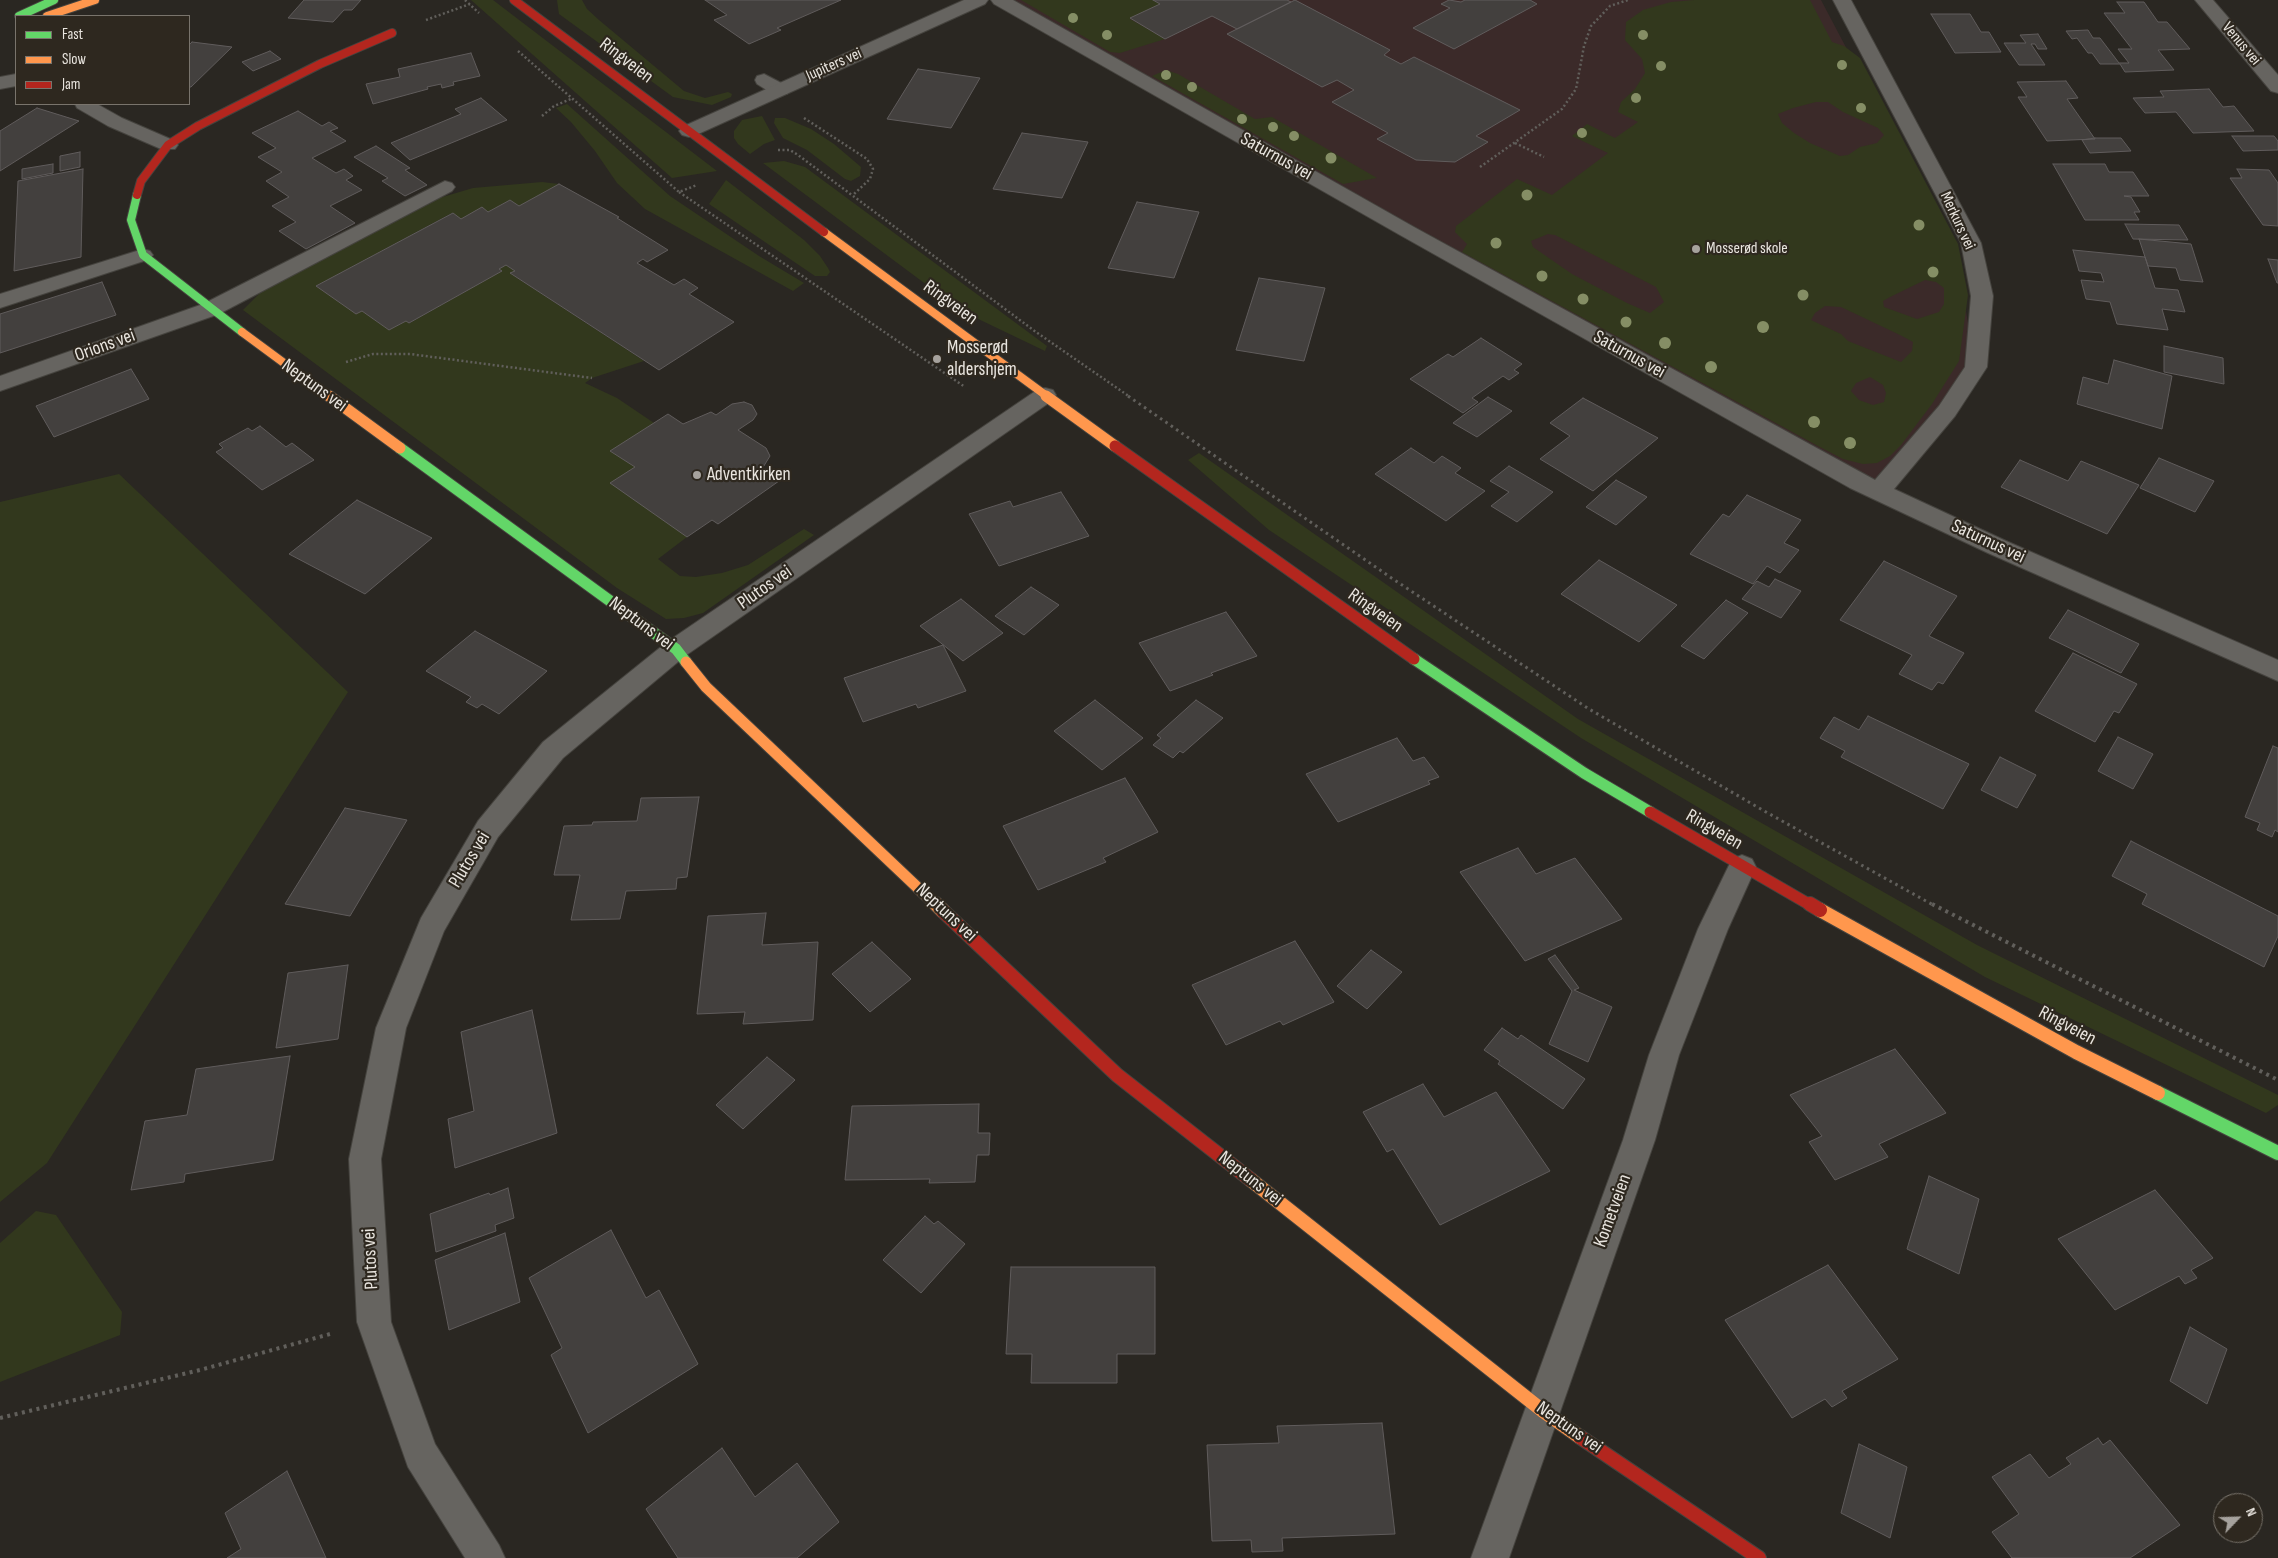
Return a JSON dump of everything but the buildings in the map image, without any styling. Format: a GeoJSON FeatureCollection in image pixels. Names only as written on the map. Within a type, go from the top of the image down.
{"type":"FeatureCollection","features":[{"type":"Feature","properties":{"kind":"street"},"geometry":{"type":"LineString","coordinates":[[21,15],[54,0]]}},
{"type":"Feature","properties":{"kind":"street"},"geometry":{"type":"LineString","coordinates":[[50,15],[95,0]]}},
{"type":"Feature","properties":{"kind":"street","name":"Ringveien"},"geometry":{"type":"LineString","coordinates":[[514,0],[1175,490],[1438,677],[1584,773],[1742,867],[2076,1052],[2278,1153]]}},
{"type":"Feature","properties":{"kind":"street","name":"Jupiters vei"},"geometry":{"type":"LineString","coordinates":[[689,131],[979,0]]}},
{"type":"Feature","properties":{"kind":"street","name":"Saturnus vei"},"geometry":{"type":"LineString","coordinates":[[1000,0],[1407,231],[1840,472],[1997,547],[2278,671]]}},
{"type":"Feature","properties":{"kind":"street","name":"Merkurs vei"},"geometry":{"type":"LineString","coordinates":[[1842,0],[1971,243],[1982,296],[1976,367],[1948,411],[1879,491]]}},
{"type":"Feature","properties":{"kind":"street","name":"Venus vei"},"geometry":{"type":"LineString","coordinates":[[2204,0],[2278,88]]}},
{"type":"Feature","properties":{"kind":"street"},"geometry":{"type":"LineString","coordinates":[[0,301],[143,255],[131,220],[141,180],[168,145],[198,126],[320,64],[392,33]]}},
{"type":"Feature","properties":{"kind":"street"},"geometry":{"type":"LineString","coordinates":[[0,83],[15,80]]}},
{"type":"Feature","properties":{"kind":"street"},"geometry":{"type":"LineString","coordinates":[[764,80],[780,90]]}},
{"type":"Feature","properties":{"kind":"street"},"geometry":{"type":"LineString","coordinates":[[86,105],[115,122],[168,145]]}},
{"type":"Feature","properties":{"kind":"street","name":"Orions vei"},"geometry":{"type":"LineString","coordinates":[[0,384],[211,309],[445,186]]}},
{"type":"Feature","properties":{"kind":"street","name":"Neptuns vei"},"geometry":{"type":"LineString","coordinates":[[143,255],[308,382],[676,649],[706,687],[1117,1075],[1543,1412],[1759,1558]]}},
{"type":"Feature","properties":{"kind":"street","name":"Plutos vei"},"geometry":{"type":"LineString","coordinates":[[486,1558],[421,1454],[374,1322],[365,1159],[391,1028],[431,926],[488,829],[553,750],[676,649],[1014,415],[1046,395]]}},
{"type":"Feature","properties":{"kind":"street","name":"Kometveien"},"geometry":{"type":"LineString","coordinates":[[1490,1558],[1639,1140],[1664,1055],[1713,929],[1742,867]]}},
{"type":"Feature","properties":{"kind":"path"},"geometry":{"type":"LineString","coordinates":[[465,0],[484,18]]}},
{"type":"Feature","properties":{"kind":"path"},"geometry":{"type":"LineString","coordinates":[[1480,167],[1562,109],[1576,89],[1584,46],[1591,26],[1610,6],[1628,0]]}},
{"type":"Feature","properties":{"kind":"path"},"geometry":{"type":"LineString","coordinates":[[392,33],[470,4]]}},
{"type":"Feature","properties":{"kind":"path"},"geometry":{"type":"LineString","coordinates":[[512,44],[571,100],[678,192],[920,359],[987,401],[1014,415]]}},
{"type":"Feature","properties":{"kind":"path"},"geometry":{"type":"LineString","coordinates":[[542,116],[554,106],[571,100]]}},
{"type":"Feature","properties":{"kind":"path"},"geometry":{"type":"LineString","coordinates":[[798,114],[867,159],[872,169],[870,179],[853,195]]}},
{"type":"Feature","properties":{"kind":"path"},"geometry":{"type":"LineString","coordinates":[[1514,143],[1544,157]]}},
{"type":"Feature","properties":{"kind":"path"},"geometry":{"type":"LineString","coordinates":[[770,153],[782,150],[798,155],[1036,332],[1393,579],[1589,709],[1766,812],[1922,899],[2278,1080]]}},
{"type":"Feature","properties":{"kind":"path"},"geometry":{"type":"LineString","coordinates":[[678,192],[700,183]]}},
{"type":"Feature","properties":{"kind":"path"},"geometry":{"type":"LineString","coordinates":[[308,382],[352,359],[373,354],[410,354],[592,378]]}},
{"type":"Feature","properties":{"kind":"path"},"geometry":{"type":"LineString","coordinates":[[0,1418],[200,1370],[374,1322]]}},
{"type":"Feature","properties":{"kind":"shaded area","name":"Mosserød skole"},"geometry":{"type":"Polygon","coordinates":[[[1001,0],[1821,0],[1956,256],[1976,367],[1879,491],[1001,0]]]}},
{"type":"Feature","properties":{"kind":"green space"},"geometry":{"type":"Polygon","coordinates":[[[471,0],[493,0],[717,171],[672,178],[471,0]]]}},
{"type":"Feature","properties":{"kind":"green space"},"geometry":{"type":"Polygon","coordinates":[[[557,0],[582,0],[587,9],[599,20],[684,91],[705,98],[728,92],[732,94],[731,97],[712,105],[673,97],[559,14],[557,0]]]}},
{"type":"Feature","properties":{"kind":"green space"},"geometry":{"type":"Polygon","coordinates":[[[1021,0],[1153,0],[1160,4],[1130,19],[1165,39],[1120,53],[1110,52],[1021,0]]]}},
{"type":"Feature","properties":{"kind":"green space"},"geometry":{"type":"Polygon","coordinates":[[[1694,0],[1810,0],[1832,42],[1844,46],[1860,58],[1958,244],[1968,295],[1959,361],[1932,404],[1901,445],[1890,456],[1877,463],[1863,464],[1843,459],[1462,252],[1467,244],[1455,232],[1456,226],[1517,179],[1552,195],[1608,153],[1572,136],[1587,124],[1615,138],[1638,122],[1618,112],[1621,102],[1635,89],[1645,73],[1642,59],[1625,40],[1626,22],[1643,10],[1671,2],[1694,0]],[[1816,102],[1778,114],[1782,123],[1810,143],[1840,156],[1848,155],[1860,147],[1877,143],[1884,135],[1878,128],[1843,112],[1828,102],[1816,102]],[[1548,234],[1531,241],[1533,247],[1572,274],[1627,303],[1650,313],[1664,302],[1656,287],[1555,235],[1548,234]],[[1925,280],[1883,301],[1884,307],[1917,319],[1939,312],[1944,304],[1944,288],[1936,282],[1925,280]],[[1825,306],[1815,313],[1811,320],[1841,334],[1848,341],[1901,362],[1912,351],[1913,342],[1841,307],[1825,306]],[[1870,377],[1856,383],[1851,391],[1859,400],[1873,405],[1884,402],[1886,393],[1883,385],[1870,377]]]}},
{"type":"Feature","properties":{"kind":"green space"},"geometry":{"type":"Polygon","coordinates":[[[1166,70],[1178,74],[1255,119],[1272,117],[1377,178],[1343,184],[1152,76],[1166,70]]]}},
{"type":"Feature","properties":{"kind":"green space"},"geometry":{"type":"Polygon","coordinates":[[[567,104],[670,196],[759,256],[804,283],[793,291],[645,209],[617,183],[595,151],[571,122],[556,108],[567,104]]]}},
{"type":"Feature","properties":{"kind":"green space"},"geometry":{"type":"Polygon","coordinates":[[[762,116],[775,140],[764,144],[750,154],[738,144],[734,138],[734,131],[742,120],[762,116]]]}},
{"type":"Feature","properties":{"kind":"green space"},"geometry":{"type":"Polygon","coordinates":[[[775,118],[785,118],[811,129],[834,144],[861,167],[860,176],[851,181],[845,179],[807,150],[783,138],[774,123],[775,118]]]}},
{"type":"Feature","properties":{"kind":"green space"},"geometry":{"type":"Polygon","coordinates":[[[784,161],[805,167],[1047,346],[1045,351],[972,316],[943,297],[763,163],[784,161]]]}},
{"type":"Feature","properties":{"kind":"green space"},"geometry":{"type":"Polygon","coordinates":[[[726,180],[804,240],[820,256],[828,268],[830,272],[827,276],[815,276],[709,204],[726,180]]]}},
{"type":"Feature","properties":{"kind":"green space"},"geometry":{"type":"Polygon","coordinates":[[[542,182],[559,184],[519,206],[510,200],[488,212],[482,208],[461,219],[452,213],[316,286],[356,314],[362,311],[389,330],[406,321],[410,323],[502,271],[499,269],[506,265],[515,271],[511,274],[644,361],[592,378],[585,383],[617,398],[654,423],[611,451],[635,467],[687,537],[658,559],[680,576],[696,577],[722,573],[748,565],[804,529],[814,535],[703,613],[684,618],[666,619],[617,588],[243,310],[262,291],[419,204],[473,188],[542,182]]]}},
{"type":"Feature","properties":{"kind":"green space"},"geometry":{"type":"Polygon","coordinates":[[[1199,453],[1578,719],[1977,945],[2278,1095],[2278,1105],[2266,1113],[1985,977],[1581,738],[1269,530],[1188,460],[1199,453]]]}},
{"type":"Feature","properties":{"kind":"green space"},"geometry":{"type":"Polygon","coordinates":[[[119,474],[348,692],[47,1163],[0,1202],[0,502],[119,474]]]}},
{"type":"Feature","properties":{"kind":"green space"},"geometry":{"type":"Polygon","coordinates":[[[36,1211],[56,1215],[122,1312],[120,1335],[0,1382],[0,1243],[36,1211]]]}},
{"type":"Feature","properties":{"kind":"traffic: fast"},"geometry":{"type":"LineString","coordinates":[[21,15],[54,0]]}},
{"type":"Feature","properties":{"kind":"traffic: fast"},"geometry":{"type":"LineString","coordinates":[[137,195],[131,220],[143,255],[242,332]]}},
{"type":"Feature","properties":{"kind":"traffic: fast"},"geometry":{"type":"LineString","coordinates":[[400,448],[676,649],[686,662]]}},
{"type":"Feature","properties":{"kind":"traffic: fast"},"geometry":{"type":"LineString","coordinates":[[1414,659],[1584,773],[1650,812]]}},
{"type":"Feature","properties":{"kind":"traffic: fast"},"geometry":{"type":"LineString","coordinates":[[2158,1093],[2278,1153]]}},
{"type":"Feature","properties":{"kind":"traffic: slow"},"geometry":{"type":"LineString","coordinates":[[50,15],[95,0]]}},
{"type":"Feature","properties":{"kind":"traffic: slow"},"geometry":{"type":"LineString","coordinates":[[824,232],[1115,446]]}},
{"type":"Feature","properties":{"kind":"traffic: slow"},"geometry":{"type":"LineString","coordinates":[[242,332],[400,448]]}},
{"type":"Feature","properties":{"kind":"traffic: slow"},"geometry":{"type":"LineString","coordinates":[[686,662],[706,687],[943,911]]}},
{"type":"Feature","properties":{"kind":"traffic: slow"},"geometry":{"type":"LineString","coordinates":[[1820,910],[2076,1052],[2158,1093]]}},
{"type":"Feature","properties":{"kind":"traffic: slow"},"geometry":{"type":"LineString","coordinates":[[1251,1180],[1543,1411],[1580,1437]]}},
{"type":"Feature","properties":{"kind":"traffic: jam"},"geometry":{"type":"LineString","coordinates":[[514,0],[824,232]]}},
{"type":"Feature","properties":{"kind":"traffic: jam"},"geometry":{"type":"LineString","coordinates":[[137,195],[141,181],[168,145],[198,126],[320,64],[392,33]]}},
{"type":"Feature","properties":{"kind":"traffic: jam"},"geometry":{"type":"LineString","coordinates":[[1115,446],[1414,659]]}},
{"type":"Feature","properties":{"kind":"traffic: jam"},"geometry":{"type":"LineString","coordinates":[[1650,812],[1820,910]]}},
{"type":"Feature","properties":{"kind":"traffic: jam"},"geometry":{"type":"LineString","coordinates":[[943,911],[1117,1075],[1251,1180]]}},
{"type":"Feature","properties":{"kind":"traffic: jam"},"geometry":{"type":"LineString","coordinates":[[1580,1437],[1759,1558]]}},
{"type":"Feature","properties":{"kind":"place","name":"Mosserød skole"},"geometry":{"type":"Point","coordinates":[1696,249]}},
{"type":"Feature","properties":{"kind":"place","name":"Mosserød aldershjem"},"geometry":{"type":"Point","coordinates":[937,359]}},
{"type":"Feature","properties":{"kind":"place","name":"Adventkirken"},"geometry":{"type":"Point","coordinates":[697,475]}}]}
